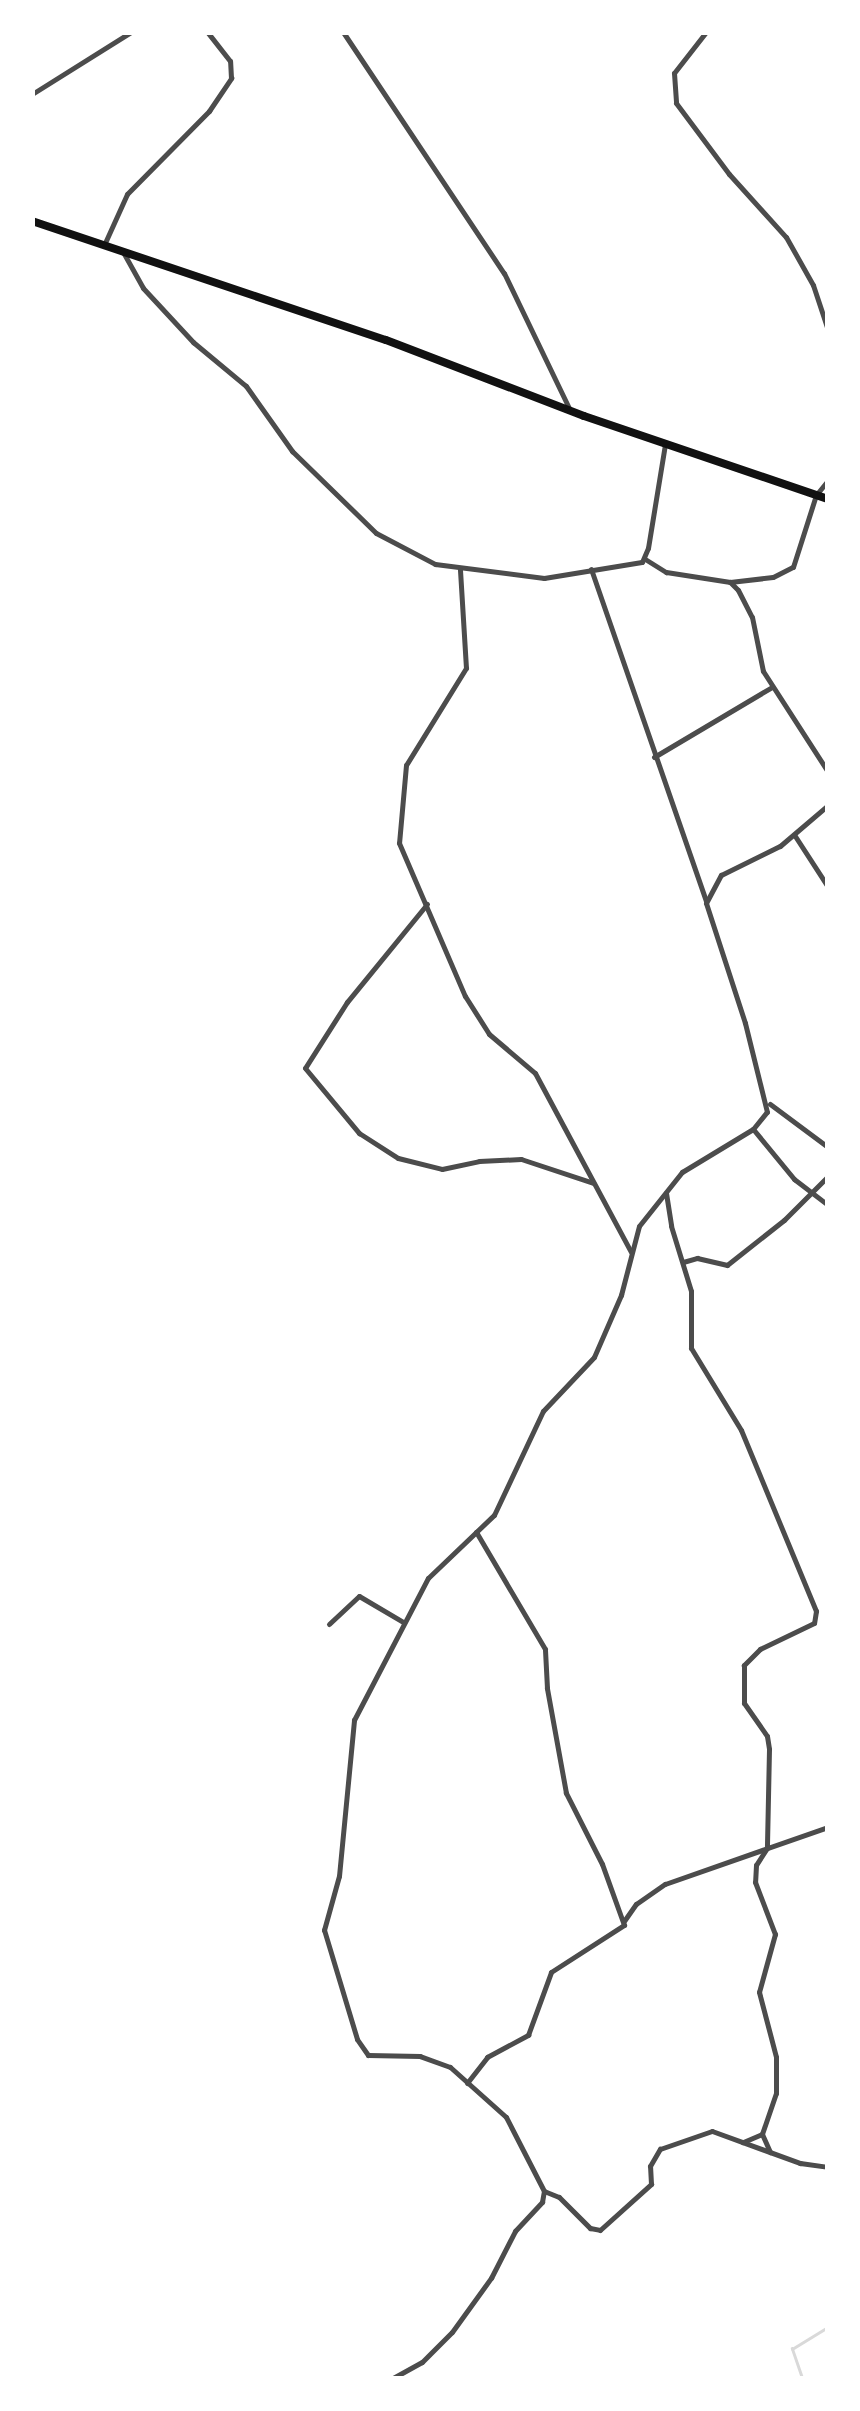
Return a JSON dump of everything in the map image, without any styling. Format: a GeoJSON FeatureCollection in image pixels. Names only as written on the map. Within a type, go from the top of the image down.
{"type":"FeatureCollection","features":[{"type":"Feature","properties":{"kind":"main road"},"geometry":{"type":"LineString","coordinates":[[32,221],[386,340],[570,410],[828,499]]}},
{"type":"Feature","properties":{"kind":"street"},"geometry":{"type":"LineString","coordinates":[[32,94],[130,32]]}},
{"type":"Feature","properties":{"kind":"street"},"geometry":{"type":"LineString","coordinates":[[104,245],[127,194],[209,111],[231,78],[230,61],[208,32]]}},
{"type":"Feature","properties":{"kind":"street"},"geometry":{"type":"LineString","coordinates":[[343,32],[504,273],[570,410]]}},
{"type":"Feature","properties":{"kind":"street"},"geometry":{"type":"LineString","coordinates":[[706,32],[678,65],[673,95],[728,174],[786,236],[813,285],[828,330]]}},
{"type":"Feature","properties":{"kind":"street"},"geometry":{"type":"LineString","coordinates":[[123,252],[143,288],[193,342],[246,386],[282,440],[376,533],[435,564],[544,578],[644,560],[666,572],[730,582],[773,577],[793,567],[816,495],[828,480]]}},
{"type":"Feature","properties":{"kind":"street"},"geometry":{"type":"LineString","coordinates":[[644,560],[665,444]]}},
{"type":"Feature","properties":{"kind":"street"},"geometry":{"type":"LineString","coordinates":[[393,2378],[422,2362],[452,2332],[490,2278],[515,2231],[542,2202],[544,2191],[506,2117],[441,2060],[368,2056],[343,2002],[324,1930],[339,1876],[354,1720],[428,1578],[494,1515],[543,1411],[582,1373],[605,1336],[639,1226],[666,1190],[698,1161],[753,1128],[768,1112],[706,903],[591,569]]}},
{"type":"Feature","properties":{"kind":"street"},"geometry":{"type":"LineString","coordinates":[[460,570],[466,668],[406,765],[397,828],[403,852],[428,903],[464,996],[489,1034],[535,1073],[631,1252]]}},
{"type":"Feature","properties":{"kind":"street"},"geometry":{"type":"LineString","coordinates":[[730,582],[749,608],[759,663],[828,772]]}},
{"type":"Feature","properties":{"kind":"street"},"geometry":{"type":"LineString","coordinates":[[654,757],[772,687]]}},
{"type":"Feature","properties":{"kind":"street"},"geometry":{"type":"LineString","coordinates":[[706,903],[721,876],[794,836],[828,805]]}},
{"type":"Feature","properties":{"kind":"street"},"geometry":{"type":"LineString","coordinates":[[794,836],[828,887]]}},
{"type":"Feature","properties":{"kind":"street"},"geometry":{"type":"LineString","coordinates":[[428,903],[347,1002],[306,1068],[359,1133],[398,1158],[442,1169],[521,1159],[596,1184]]}},
{"type":"Feature","properties":{"kind":"street"},"geometry":{"type":"LineString","coordinates":[[768,1102],[828,1147]]}},
{"type":"Feature","properties":{"kind":"street"},"geometry":{"type":"LineString","coordinates":[[753,1128],[785,1170],[828,1205]]}},
{"type":"Feature","properties":{"kind":"street"},"geometry":{"type":"LineString","coordinates":[[682,1262],[696,1258],[727,1265],[828,1176]]}},
{"type":"Feature","properties":{"kind":"street"},"geometry":{"type":"LineString","coordinates":[[666,1190],[692,1303],[691,1348],[742,1430],[816,1611],[814,1624],[760,1649],[744,1666],[744,1703],[767,1736],[768,1749],[767,1848],[756,1865],[755,1882],[776,1943],[759,1992],[776,2057],[776,2093],[762,2134],[770,2152]]}},
{"type":"Feature","properties":{"kind":"street"},"geometry":{"type":"LineString","coordinates":[[476,1532],[546,1649],[547,1688],[566,1793],[602,1864],[624,1921]]}},
{"type":"Feature","properties":{"kind":"street"},"geometry":{"type":"LineString","coordinates":[[329,1624],[359,1596],[403,1622]]}},
{"type":"Feature","properties":{"kind":"street"},"geometry":{"type":"LineString","coordinates":[[467,2083],[488,2057],[528,2035],[551,1972],[623,1928],[636,1904],[665,1884],[828,1828]]}},
{"type":"Feature","properties":{"kind":"street"},"geometry":{"type":"LineString","coordinates":[[544,2191],[559,2197],[590,2228],[600,2230],[652,2184],[650,2166],[663,2146],[712,2131],[828,2167]]}},
{"type":"Feature","properties":{"kind":"street"},"geometry":{"type":"LineString","coordinates":[[743,2142],[762,2134]]}},
{"type":"Feature","properties":{"kind":"waterway"},"geometry":{"type":"LineString","coordinates":[[802,2378],[792,2349],[828,2327]]}}]}
